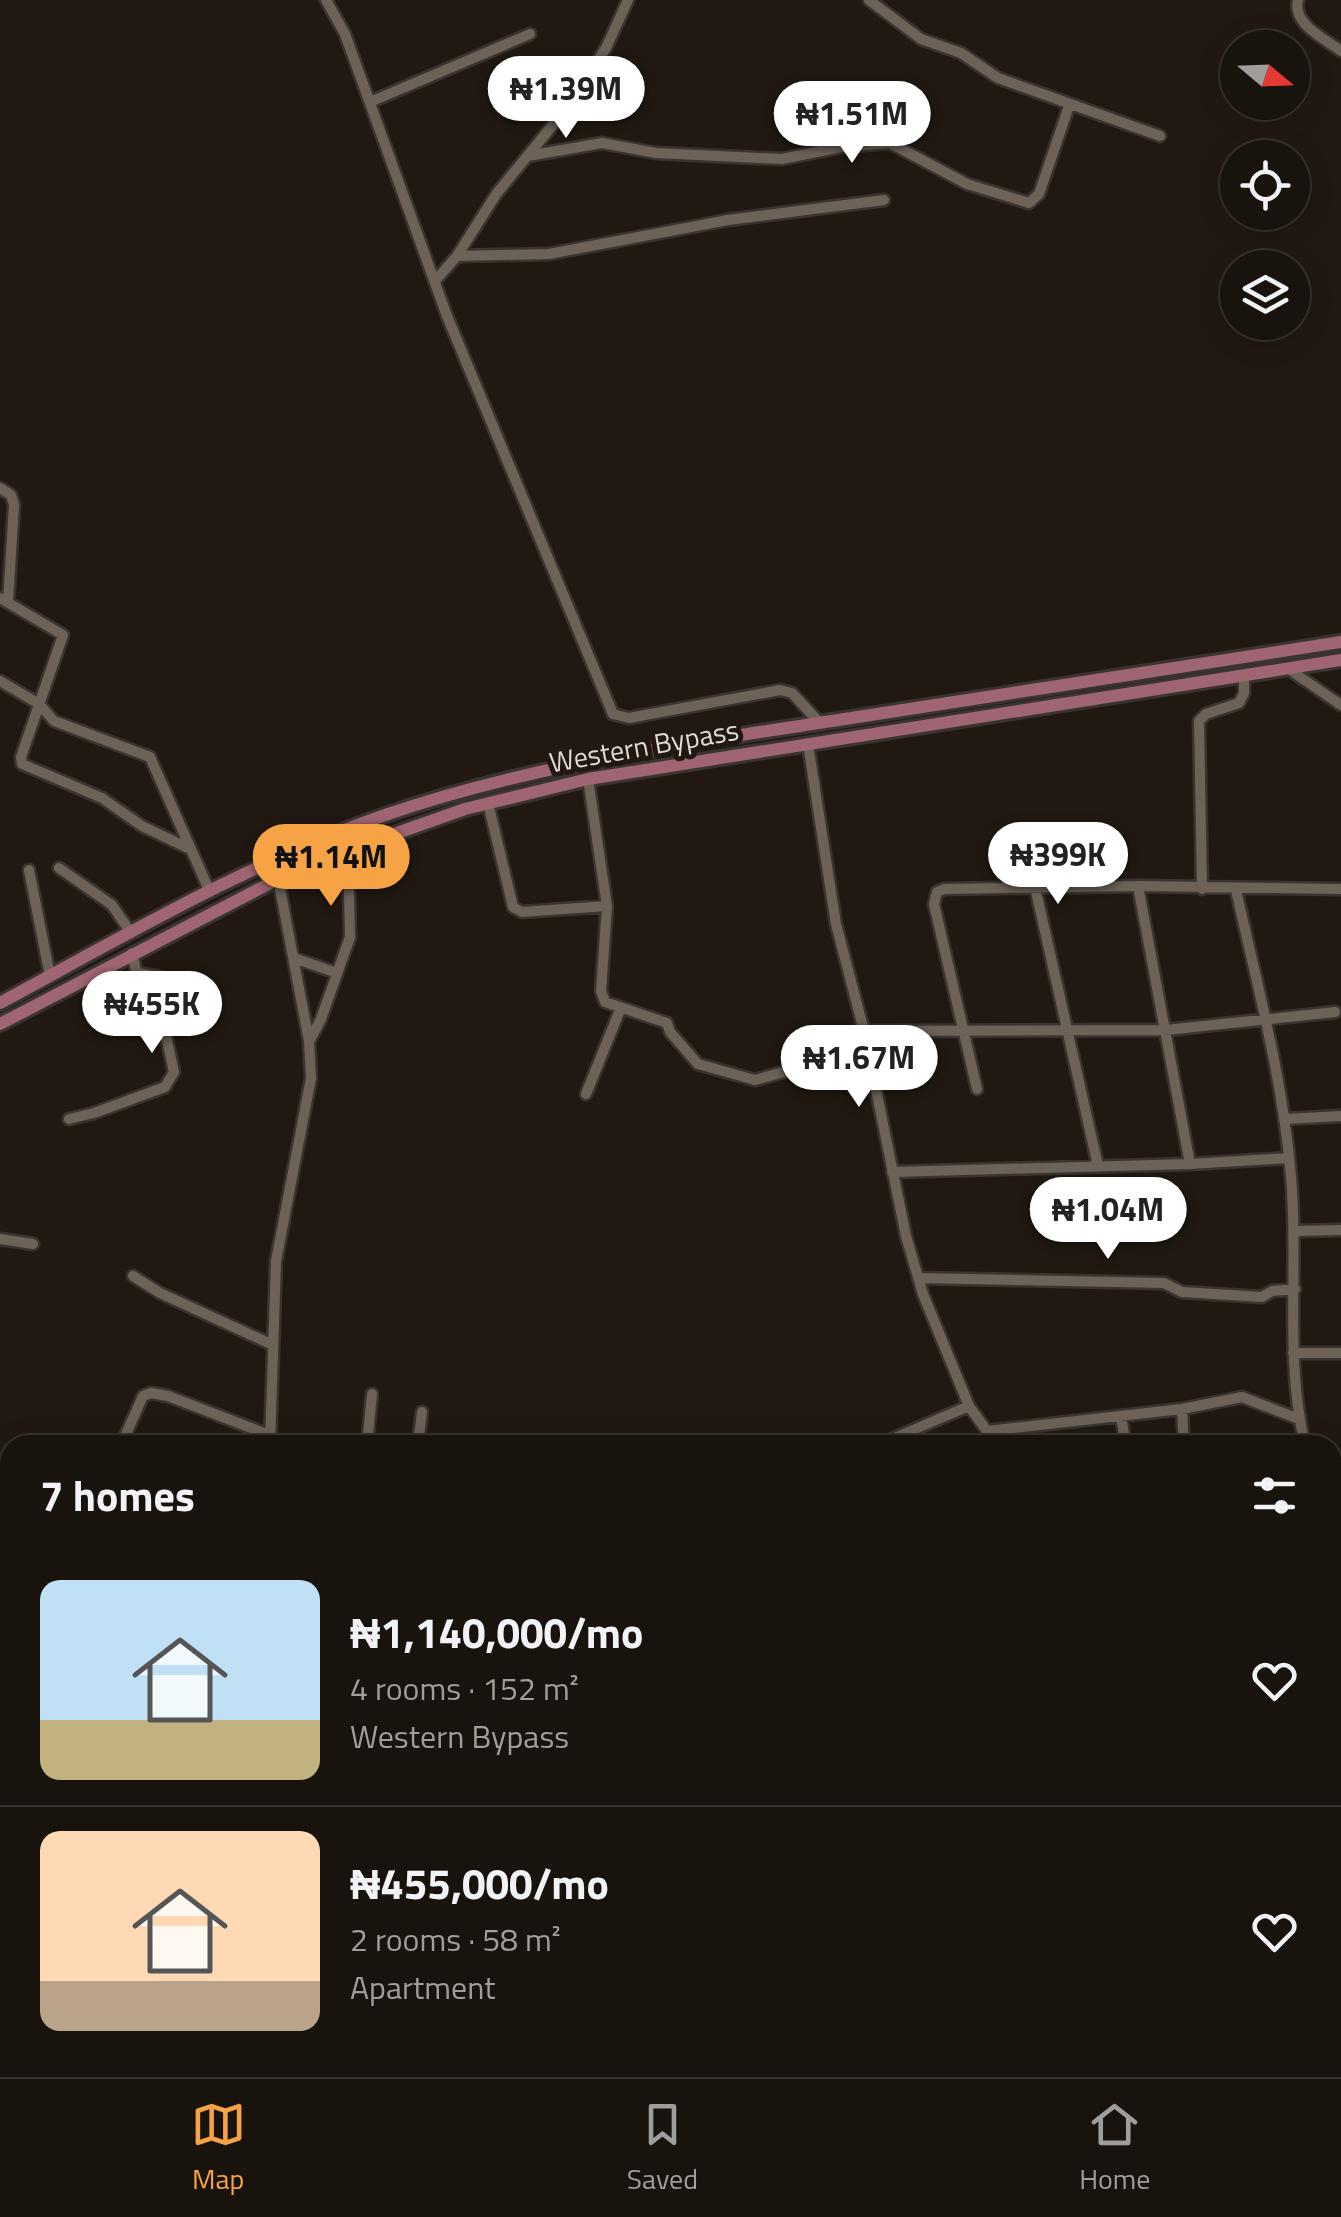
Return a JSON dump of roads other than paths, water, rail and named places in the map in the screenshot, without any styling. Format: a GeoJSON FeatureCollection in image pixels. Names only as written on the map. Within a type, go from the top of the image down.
{"type":"FeatureCollection","features":[{"type":"Feature","properties":{"kind":"main road","name":"Western Bypass"},"geometry":{"type":"LineString","coordinates":[[0,1003],[210,892],[344,830],[458,792],[577,763],[1341,642]]}},
{"type":"Feature","properties":{"kind":"main road","name":"Western Bypass"},"geometry":{"type":"LineString","coordinates":[[0,1024],[278,878],[348,849],[488,803],[588,779],[1341,660]]}},
{"type":"Feature","properties":{"kind":"main road"},"geometry":{"type":"LineString","coordinates":[[28,988],[36,1004]]}},
{"type":"Feature","properties":{"kind":"street"},"geometry":{"type":"LineString","coordinates":[[326,0],[345,34],[476,390],[613,714],[629,718],[780,690],[792,693],[820,723]]}},
{"type":"Feature","properties":{"kind":"street"},"geometry":{"type":"LineString","coordinates":[[435,282],[457,256],[497,193],[566,109],[606,48],[628,0]]}},
{"type":"Feature","properties":{"kind":"street"},"geometry":{"type":"LineString","coordinates":[[869,0],[921,39],[961,53],[998,78],[1160,136]]}},
{"type":"Feature","properties":{"kind":"street"},"geometry":{"type":"LineString","coordinates":[[1298,0],[1296,9],[1302,21],[1341,51]]}},
{"type":"Feature","properties":{"kind":"street"},"geometry":{"type":"LineString","coordinates":[[370,102],[530,34]]}},
{"type":"Feature","properties":{"kind":"street"},"geometry":{"type":"LineString","coordinates":[[528,156],[602,143],[656,152],[782,159],[841,147],[890,144],[967,184],[1029,203],[1040,194],[1069,106]]}},
{"type":"Feature","properties":{"kind":"street"},"geometry":{"type":"LineString","coordinates":[[457,256],[550,254],[728,220],[884,200]]}},
{"type":"Feature","properties":{"kind":"street"},"geometry":{"type":"LineString","coordinates":[[0,488],[11,495],[14,504],[4,600],[62,635],[21,757],[22,764],[102,798],[142,826],[190,849]]}},
{"type":"Feature","properties":{"kind":"street"},"geometry":{"type":"LineString","coordinates":[[1287,668],[1341,705]]}},
{"type":"Feature","properties":{"kind":"street"},"geometry":{"type":"LineString","coordinates":[[1202,888],[1198,721],[1206,714],[1239,703],[1244,693],[1244,675]]}},
{"type":"Feature","properties":{"kind":"street"},"geometry":{"type":"LineString","coordinates":[[0,681],[39,704],[54,720],[150,757],[210,892]]}},
{"type":"Feature","properties":{"kind":"street"},"geometry":{"type":"LineString","coordinates":[[808,744],[836,924],[864,1031],[918,1278],[969,1406],[990,1435]]}},
{"type":"Feature","properties":{"kind":"street"},"geometry":{"type":"LineString","coordinates":[[588,779],[608,906],[601,991],[605,1002],[667,1023],[670,1032],[698,1064],[755,1080],[867,1049]]}},
{"type":"Feature","properties":{"kind":"street"},"geometry":{"type":"LineString","coordinates":[[488,803],[513,908],[522,912],[608,906]]}},
{"type":"Feature","properties":{"kind":"street"},"geometry":{"type":"LineString","coordinates":[[310,1041],[350,937],[348,849]]}},
{"type":"Feature","properties":{"kind":"street"},"geometry":{"type":"LineString","coordinates":[[59,868],[112,904],[131,933]]}},
{"type":"Feature","properties":{"kind":"street"},"geometry":{"type":"LineString","coordinates":[[29,870],[50,976]]}},
{"type":"Feature","properties":{"kind":"street"},"geometry":{"type":"LineString","coordinates":[[271,1435],[276,1260],[310,1082],[310,1041],[278,878]]}},
{"type":"Feature","properties":{"kind":"street"},"geometry":{"type":"LineString","coordinates":[[1138,886],[1190,1164]]}},
{"type":"Feature","properties":{"kind":"street"},"geometry":{"type":"LineString","coordinates":[[1035,888],[1098,1166]]}},
{"type":"Feature","properties":{"kind":"street"},"geometry":{"type":"LineString","coordinates":[[978,1089],[934,898],[944,889],[1341,889]]}},
{"type":"Feature","properties":{"kind":"street"},"geometry":{"type":"LineString","coordinates":[[1236,890],[1265,1020],[1289,1158],[1295,1231],[1293,1353],[1303,1435]]}},
{"type":"Feature","properties":{"kind":"street"},"geometry":{"type":"LineString","coordinates":[[69,1119],[94,1114],[165,1087],[171,1080],[174,1064],[164,1027],[143,1000],[132,953]]}},
{"type":"Feature","properties":{"kind":"street"},"geometry":{"type":"LineString","coordinates":[[294,958],[338,973]]}},
{"type":"Feature","properties":{"kind":"street"},"geometry":{"type":"LineString","coordinates":[[138,973],[160,978]]}},
{"type":"Feature","properties":{"kind":"street"},"geometry":{"type":"LineString","coordinates":[[586,1094],[620,1010]]}},
{"type":"Feature","properties":{"kind":"street"},"geometry":{"type":"LineString","coordinates":[[864,1031],[1166,1030],[1335,1012]]}},
{"type":"Feature","properties":{"kind":"street"},"geometry":{"type":"LineString","coordinates":[[1284,1120],[1341,1116]]}},
{"type":"Feature","properties":{"kind":"street"},"geometry":{"type":"LineString","coordinates":[[892,1172],[1289,1158]]}},
{"type":"Feature","properties":{"kind":"street"},"geometry":{"type":"LineString","coordinates":[[1295,1231],[1341,1230]]}},
{"type":"Feature","properties":{"kind":"street"},"geometry":{"type":"LineString","coordinates":[[0,1239],[32,1244]]}},
{"type":"Feature","properties":{"kind":"street"},"geometry":{"type":"LineString","coordinates":[[133,1276],[160,1293],[273,1345]]}},
{"type":"Feature","properties":{"kind":"street"},"geometry":{"type":"LineString","coordinates":[[918,1278],[1164,1283],[1182,1292],[1262,1297],[1272,1291],[1294,1290]]}},
{"type":"Feature","properties":{"kind":"street"},"geometry":{"type":"LineString","coordinates":[[1293,1353],[1341,1353]]}},
{"type":"Feature","properties":{"kind":"street"},"geometry":{"type":"LineString","coordinates":[[125,1435],[143,1396],[150,1393],[168,1396],[257,1435]]}},
{"type":"Feature","properties":{"kind":"street"},"geometry":{"type":"LineString","coordinates":[[369,1435],[372,1394]]}},
{"type":"Feature","properties":{"kind":"street"},"geometry":{"type":"LineString","coordinates":[[987,1431],[1182,1410],[1242,1397],[1299,1420]]}},
{"type":"Feature","properties":{"kind":"street"},"geometry":{"type":"LineString","coordinates":[[901,1435],[969,1406]]}},
{"type":"Feature","properties":{"kind":"street"},"geometry":{"type":"LineString","coordinates":[[1182,1410],[1183,1435]]}},
{"type":"Feature","properties":{"kind":"street"},"geometry":{"type":"LineString","coordinates":[[419,1435],[422,1412]]}},
{"type":"Feature","properties":{"kind":"street"},"geometry":{"type":"LineString","coordinates":[[1121,1416],[1124,1435]]}}]}
